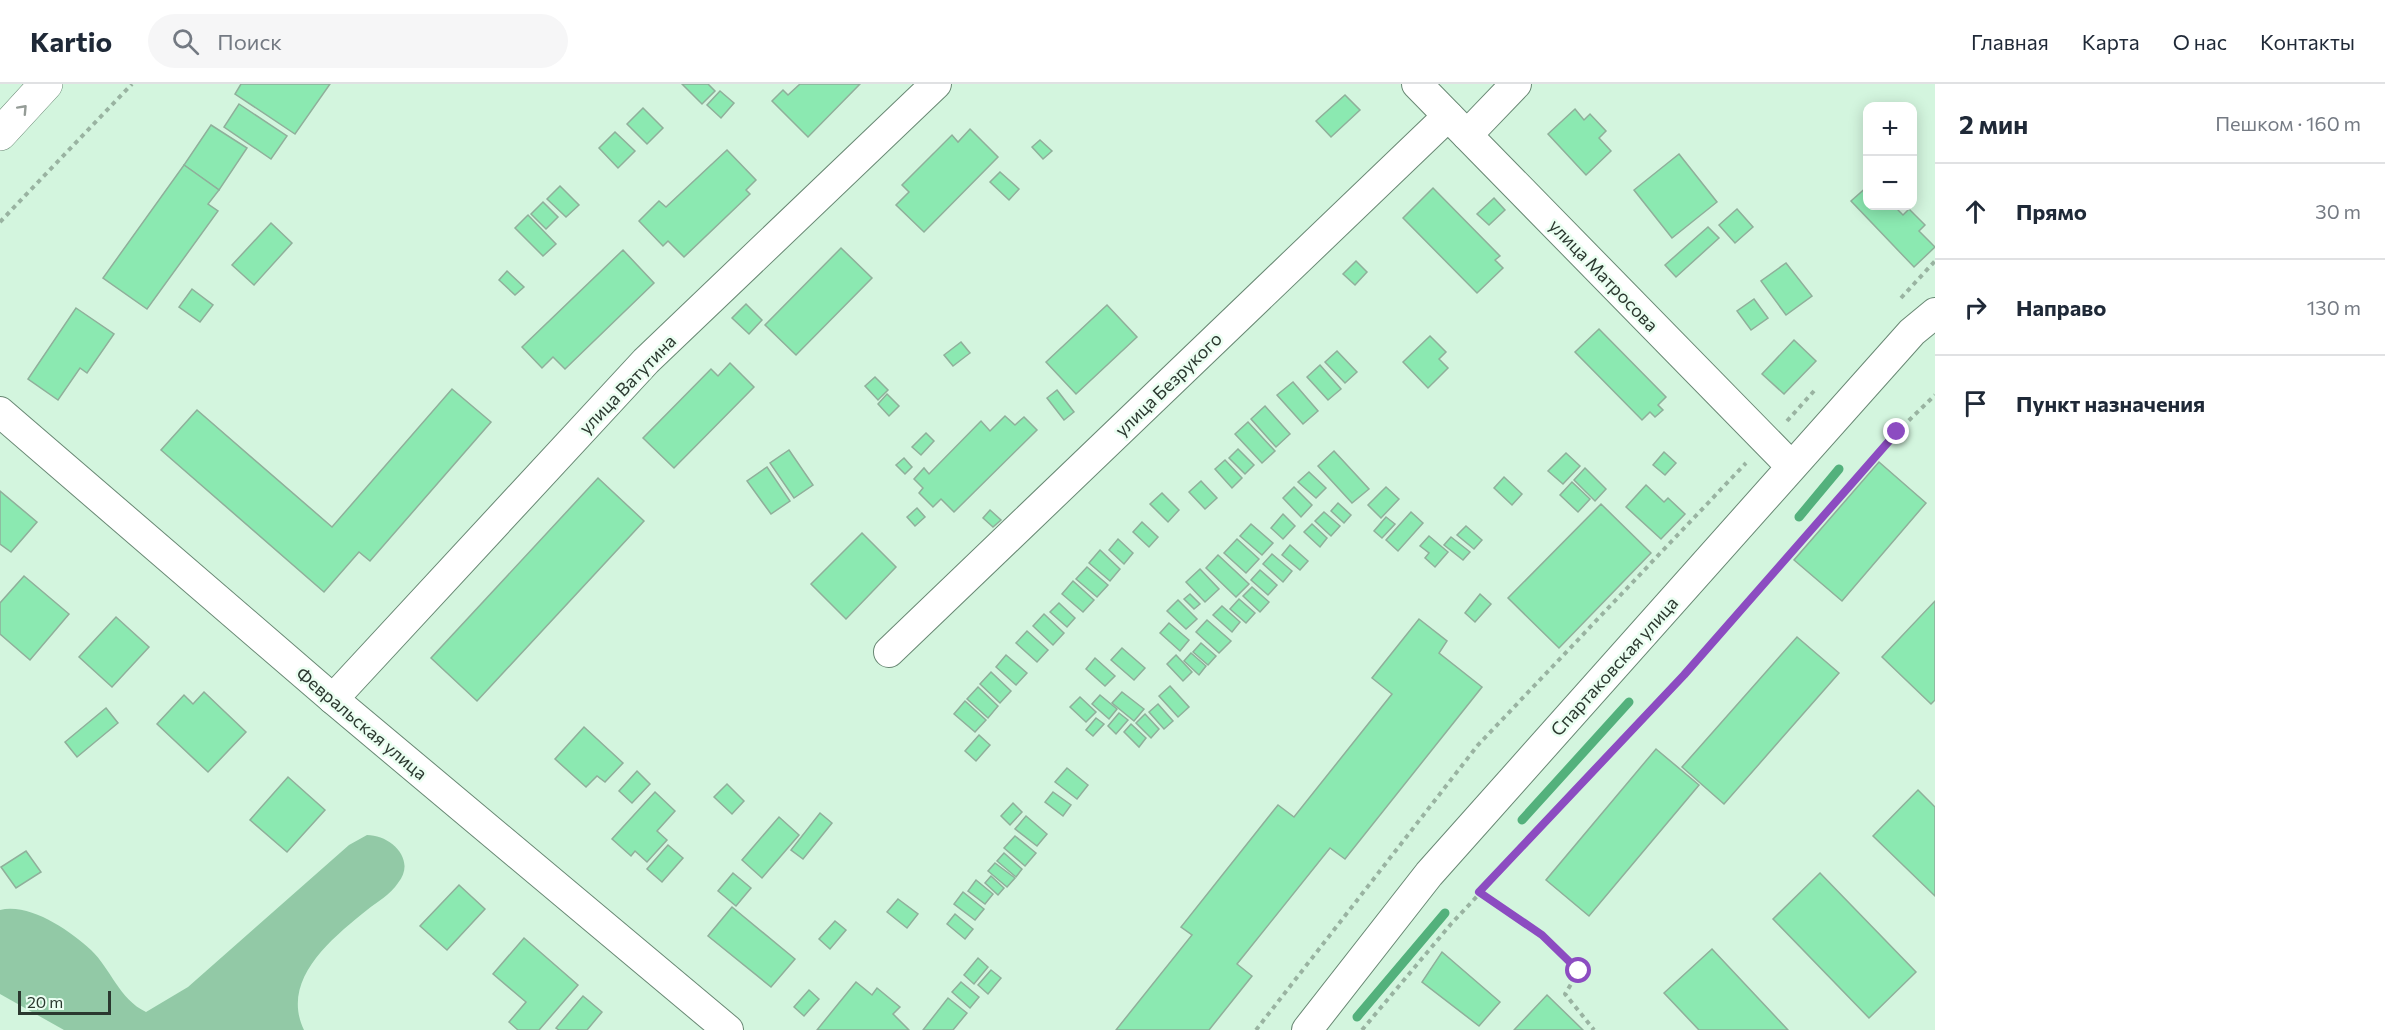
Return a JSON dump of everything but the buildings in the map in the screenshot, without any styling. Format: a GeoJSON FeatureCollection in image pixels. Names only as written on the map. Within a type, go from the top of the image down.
{"type":"FeatureCollection","features":[{"type":"Feature","properties":{"kind":"highway"},"geometry":{"type":"LineString","coordinates":[[0,134],[46,84]]}},
{"type":"Feature","properties":{"kind":"street","name":"улица Ватутина"},"geometry":{"type":"LineString","coordinates":[[333,699],[646,361],[936,84]]}},
{"type":"Feature","properties":{"kind":"street","name":"улица Матросова"},"geometry":{"type":"LineString","coordinates":[[1418,84],[1791,466]]}},
{"type":"Feature","properties":{"kind":"street"},"geometry":{"type":"LineString","coordinates":[[1457,126],[1516,84]]}},
{"type":"Feature","properties":{"kind":"street","name":"улица Безрукого"},"geometry":{"type":"LineString","coordinates":[[889,652],[1457,126]]}},
{"type":"Feature","properties":{"kind":"street","name":"Спартаковская улица"},"geometry":{"type":"LineString","coordinates":[[1307,1030],[1429,874],[1912,332],[1935,314]]}},
{"type":"Feature","properties":{"kind":"street","name":"Февральская улица"},"geometry":{"type":"LineString","coordinates":[[0,412],[333,699],[728,1030]]}},
{"type":"Feature","properties":{"kind":"path"},"geometry":{"type":"LineString","coordinates":[[0,222],[132,84]]}},
{"type":"Feature","properties":{"kind":"path"},"geometry":{"type":"LineString","coordinates":[[1362,1030],[1479,892],[1684,675],[1897,432],[1935,395]]}},
{"type":"Feature","properties":{"kind":"path"},"geometry":{"type":"LineString","coordinates":[[1256,1030],[1478,746],[1767,441]]}},
{"type":"Feature","properties":{"kind":"path"},"geometry":{"type":"LineString","coordinates":[[1479,892],[1542,935],[1579,971],[1565,994],[1594,1030]]}},
{"type":"Feature","properties":{"kind":"green space"},"geometry":{"type":"Polygon","coordinates":[[[367,835],[385,839],[399,850],[405,866],[403,874],[384,898],[339,934],[313,962],[304,978],[299,994],[298,1012],[304,1030],[64,1030],[0,994],[0,910],[24,910],[36,914],[72,934],[98,958],[122,992],[146,1012],[188,987],[349,845],[367,835]]]}},
{"type":"Feature","properties":{"kind":"waterway"},"geometry":{"type":"LineString","coordinates":[[1799,517],[1839,469]]}},
{"type":"Feature","properties":{"kind":"waterway"},"geometry":{"type":"LineString","coordinates":[[1522,820],[1629,702]]}},
{"type":"Feature","properties":{"kind":"waterway"},"geometry":{"type":"LineString","coordinates":[[1357,1017],[1445,913]]}},
{"type":"Feature","properties":{"kind":"route"},"geometry":{"type":"LineString","coordinates":[[1579,971],[1542,935],[1479,892],[1684,675],[1897,432]]}}]}
